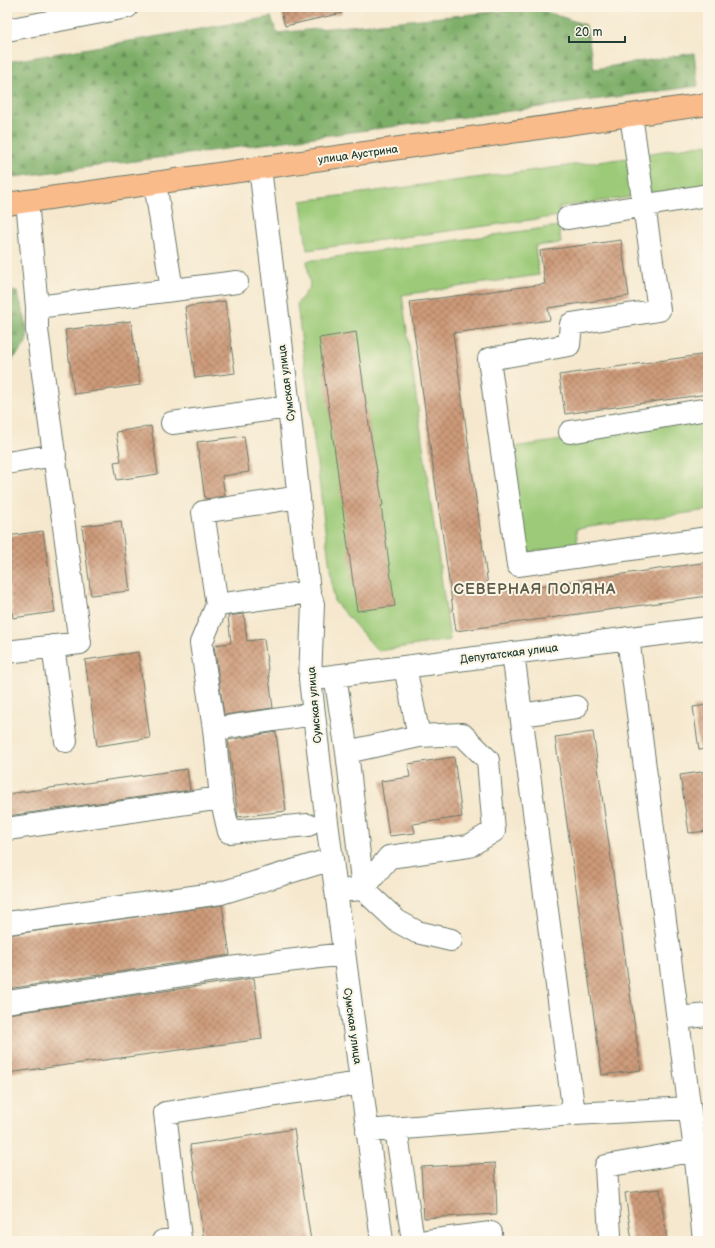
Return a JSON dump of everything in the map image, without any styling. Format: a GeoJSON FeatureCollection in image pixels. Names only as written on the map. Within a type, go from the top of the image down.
{"type":"FeatureCollection","features":[{"type":"Feature","properties":{"kind":"main road","name":"улица Аустрина"},"geometry":{"type":"LineString","coordinates":[[17,203],[708,104]]}},
{"type":"Feature","properties":{"kind":"street"},"geometry":{"type":"LineString","coordinates":[[7,30],[126,7]]}},
{"type":"Feature","properties":{"kind":"street"},"geometry":{"type":"LineString","coordinates":[[631,115],[659,310],[571,324],[568,346],[490,359],[518,566],[708,538]]}},
{"type":"Feature","properties":{"kind":"street","name":"Сумская улица"},"geometry":{"type":"LineString","coordinates":[[260,168],[289,407],[309,592],[313,604],[310,679],[344,954],[382,1241]]}},
{"type":"Feature","properties":{"kind":"street"},"geometry":{"type":"LineString","coordinates":[[155,183],[172,290]]}},
{"type":"Feature","properties":{"kind":"street"},"geometry":{"type":"LineString","coordinates":[[568,218],[708,195]]}},
{"type":"Feature","properties":{"kind":"street"},"geometry":{"type":"LineString","coordinates":[[7,652],[80,643],[37,330],[37,307],[17,203]]}},
{"type":"Feature","properties":{"kind":"street"},"geometry":{"type":"LineString","coordinates":[[37,307],[237,282]]}},
{"type":"Feature","properties":{"kind":"street"},"geometry":{"type":"LineString","coordinates":[[172,424],[289,407]]}},
{"type":"Feature","properties":{"kind":"street"},"geometry":{"type":"LineString","coordinates":[[570,432],[708,409]]}},
{"type":"Feature","properties":{"kind":"street"},"geometry":{"type":"LineString","coordinates":[[7,462],[54,455]]}},
{"type":"Feature","properties":{"kind":"street"},"geometry":{"type":"LineString","coordinates":[[299,497],[203,512],[217,605],[201,642],[214,729],[221,798],[229,832],[308,825]]}},
{"type":"Feature","properties":{"kind":"street"},"geometry":{"type":"LineString","coordinates":[[217,605],[309,592]]}},
{"type":"Feature","properties":{"kind":"street","name":"Депутатская улица"},"geometry":{"type":"LineString","coordinates":[[310,679],[708,628]]}},
{"type":"Feature","properties":{"kind":"street"},"geometry":{"type":"LineString","coordinates":[[628,638],[690,1108],[701,1149],[704,1241]]}},
{"type":"Feature","properties":{"kind":"street"},"geometry":{"type":"LineString","coordinates":[[53,646],[66,742]]}},
{"type":"Feature","properties":{"kind":"street"},"geometry":{"type":"LineString","coordinates":[[513,653],[574,1114]]}},
{"type":"Feature","properties":{"kind":"street"},"geometry":{"type":"LineString","coordinates":[[405,666],[419,736]]}},
{"type":"Feature","properties":{"kind":"street"},"geometry":{"type":"LineString","coordinates":[[335,676],[347,752],[363,890],[396,921],[417,932],[451,940]]}},
{"type":"Feature","properties":{"kind":"street"},"geometry":{"type":"LineString","coordinates":[[521,715],[576,707]]}},
{"type":"Feature","properties":{"kind":"street"},"geometry":{"type":"LineString","coordinates":[[214,729],[314,714]]}},
{"type":"Feature","properties":{"kind":"street"},"geometry":{"type":"LineString","coordinates":[[336,891],[363,890],[390,857],[469,846],[494,831],[488,760],[462,734],[419,736],[347,752]]}},
{"type":"Feature","properties":{"kind":"street"},"geometry":{"type":"LineString","coordinates":[[7,829],[221,798]]}},
{"type":"Feature","properties":{"kind":"street"},"geometry":{"type":"LineString","coordinates":[[7,924],[221,893],[332,860]]}},
{"type":"Feature","properties":{"kind":"street"},"geometry":{"type":"LineString","coordinates":[[7,1002],[230,968],[344,954]]}},
{"type":"Feature","properties":{"kind":"street"},"geometry":{"type":"LineString","coordinates":[[678,1018],[708,1015]]}},
{"type":"Feature","properties":{"kind":"street"},"geometry":{"type":"LineString","coordinates":[[163,1241],[180,1238],[165,1113],[361,1083]]}},
{"type":"Feature","properties":{"kind":"street"},"geometry":{"type":"LineString","coordinates":[[367,1131],[574,1114],[690,1108]]}},
{"type":"Feature","properties":{"kind":"street"},"geometry":{"type":"LineString","coordinates":[[396,1129],[413,1241]]}},
{"type":"Feature","properties":{"kind":"street"},"geometry":{"type":"LineString","coordinates":[[610,1235],[606,1166],[701,1149]]}},
{"type":"Feature","properties":{"kind":"street"},"geometry":{"type":"LineString","coordinates":[[427,1241],[491,1233]]}},
{"type":"Feature","properties":{"kind":"green space"},"geometry":{"type":"Polygon","coordinates":[[[535,8],[586,25],[594,69],[694,53],[698,86],[7,178],[7,62],[271,17],[277,33],[535,8]]]}},
{"type":"Feature","properties":{"kind":"green space"},"geometry":{"type":"Polygon","coordinates":[[[708,144],[708,187],[650,195],[644,154],[708,144]]]}},
{"type":"Feature","properties":{"kind":"green space"},"geometry":{"type":"Polygon","coordinates":[[[627,158],[632,197],[559,207],[560,216],[307,250],[301,201],[627,158]]]}},
{"type":"Feature","properties":{"kind":"green space"},"geometry":{"type":"Polygon","coordinates":[[[559,226],[561,243],[535,246],[539,275],[402,295],[450,640],[378,651],[334,601],[297,304],[310,287],[307,261],[559,226]]]}},
{"type":"Feature","properties":{"kind":"green space"},"geometry":{"type":"Polygon","coordinates":[[[7,290],[17,292],[25,317],[27,337],[26,342],[20,352],[7,367],[7,290]]]}},
{"type":"Feature","properties":{"kind":"green space"},"geometry":{"type":"Polygon","coordinates":[[[708,419],[708,510],[576,529],[578,545],[523,553],[507,448],[708,419]]]}},
{"type":"Feature","properties":{"kind":"building"},"geometry":{"type":"Polygon","coordinates":[[[280,7],[341,7],[342,13],[285,26],[280,7]]]}},
{"type":"Feature","properties":{"kind":"building"},"geometry":{"type":"Polygon","coordinates":[[[621,240],[629,296],[548,308],[550,320],[453,333],[489,593],[708,562],[708,596],[456,631],[410,302],[545,284],[540,251],[621,240]]]}},
{"type":"Feature","properties":{"kind":"building"},"geometry":{"type":"Polygon","coordinates":[[[225,301],[235,373],[195,378],[185,307],[225,301]]]}},
{"type":"Feature","properties":{"kind":"building"},"geometry":{"type":"Polygon","coordinates":[[[131,321],[140,385],[74,394],[65,330],[131,321]]]}},
{"type":"Feature","properties":{"kind":"building"},"geometry":{"type":"Polygon","coordinates":[[[356,332],[370,432],[383,505],[381,506],[395,606],[357,611],[319,338],[356,332]]]}},
{"type":"Feature","properties":{"kind":"building"},"geometry":{"type":"Polygon","coordinates":[[[708,354],[708,394],[565,414],[559,375],[708,354]]]}},
{"type":"Feature","properties":{"kind":"building"},"geometry":{"type":"Polygon","coordinates":[[[151,426],[158,474],[117,480],[114,462],[121,461],[116,432],[151,426]]]}},
{"type":"Feature","properties":{"kind":"building"},"geometry":{"type":"Polygon","coordinates":[[[244,436],[249,472],[222,476],[225,496],[205,499],[197,442],[244,436]]]}},
{"type":"Feature","properties":{"kind":"building"},"geometry":{"type":"Polygon","coordinates":[[[121,521],[130,591],[91,595],[82,526],[121,521]]]}},
{"type":"Feature","properties":{"kind":"building"},"geometry":{"type":"Polygon","coordinates":[[[43,531],[55,612],[13,618],[7,573],[7,536],[43,531]]]}},
{"type":"Feature","properties":{"kind":"building"},"geometry":{"type":"Polygon","coordinates":[[[244,614],[247,641],[264,639],[273,708],[224,715],[214,645],[231,643],[228,616],[244,614]]]}},
{"type":"Feature","properties":{"kind":"building"},"geometry":{"type":"Polygon","coordinates":[[[138,652],[150,738],[97,746],[85,660],[138,652]]]}},
{"type":"Feature","properties":{"kind":"building"},"geometry":{"type":"Polygon","coordinates":[[[708,705],[708,749],[699,750],[693,707],[708,705]]]}},
{"type":"Feature","properties":{"kind":"building"},"geometry":{"type":"Polygon","coordinates":[[[276,732],[286,811],[238,817],[228,740],[276,732]]]}},
{"type":"Feature","properties":{"kind":"building"},"geometry":{"type":"Polygon","coordinates":[[[593,732],[641,1070],[602,1075],[555,737],[593,732]]]}},
{"type":"Feature","properties":{"kind":"building"},"geometry":{"type":"Polygon","coordinates":[[[454,757],[462,817],[413,824],[415,833],[389,836],[381,781],[410,777],[408,764],[454,757]]]}},
{"type":"Feature","properties":{"kind":"building"},"geometry":{"type":"Polygon","coordinates":[[[187,769],[190,790],[7,816],[7,794],[187,769]]]}},
{"type":"Feature","properties":{"kind":"building"},"geometry":{"type":"Polygon","coordinates":[[[708,771],[708,831],[689,833],[680,775],[708,771]]]}},
{"type":"Feature","properties":{"kind":"building"},"geometry":{"type":"Polygon","coordinates":[[[222,905],[230,955],[7,989],[7,935],[222,905]]]}},
{"type":"Feature","properties":{"kind":"building"},"geometry":{"type":"Polygon","coordinates":[[[254,978],[262,1039],[7,1073],[7,1014],[254,978]]]}},
{"type":"Feature","properties":{"kind":"building"},"geometry":{"type":"Polygon","coordinates":[[[294,1129],[311,1241],[204,1241],[190,1145],[294,1129]]]}},
{"type":"Feature","properties":{"kind":"building"},"geometry":{"type":"Polygon","coordinates":[[[495,1163],[497,1214],[424,1218],[421,1167],[495,1163]]]}},
{"type":"Feature","properties":{"kind":"building"},"geometry":{"type":"Polygon","coordinates":[[[660,1189],[667,1241],[632,1241],[625,1193],[660,1189]]]}},
{"type":"Feature","properties":{"kind":"district","name":"СЕВЕРНАЯ ПОЛЯНА"},"geometry":{"type":"Point","coordinates":[535,589]}}]}
